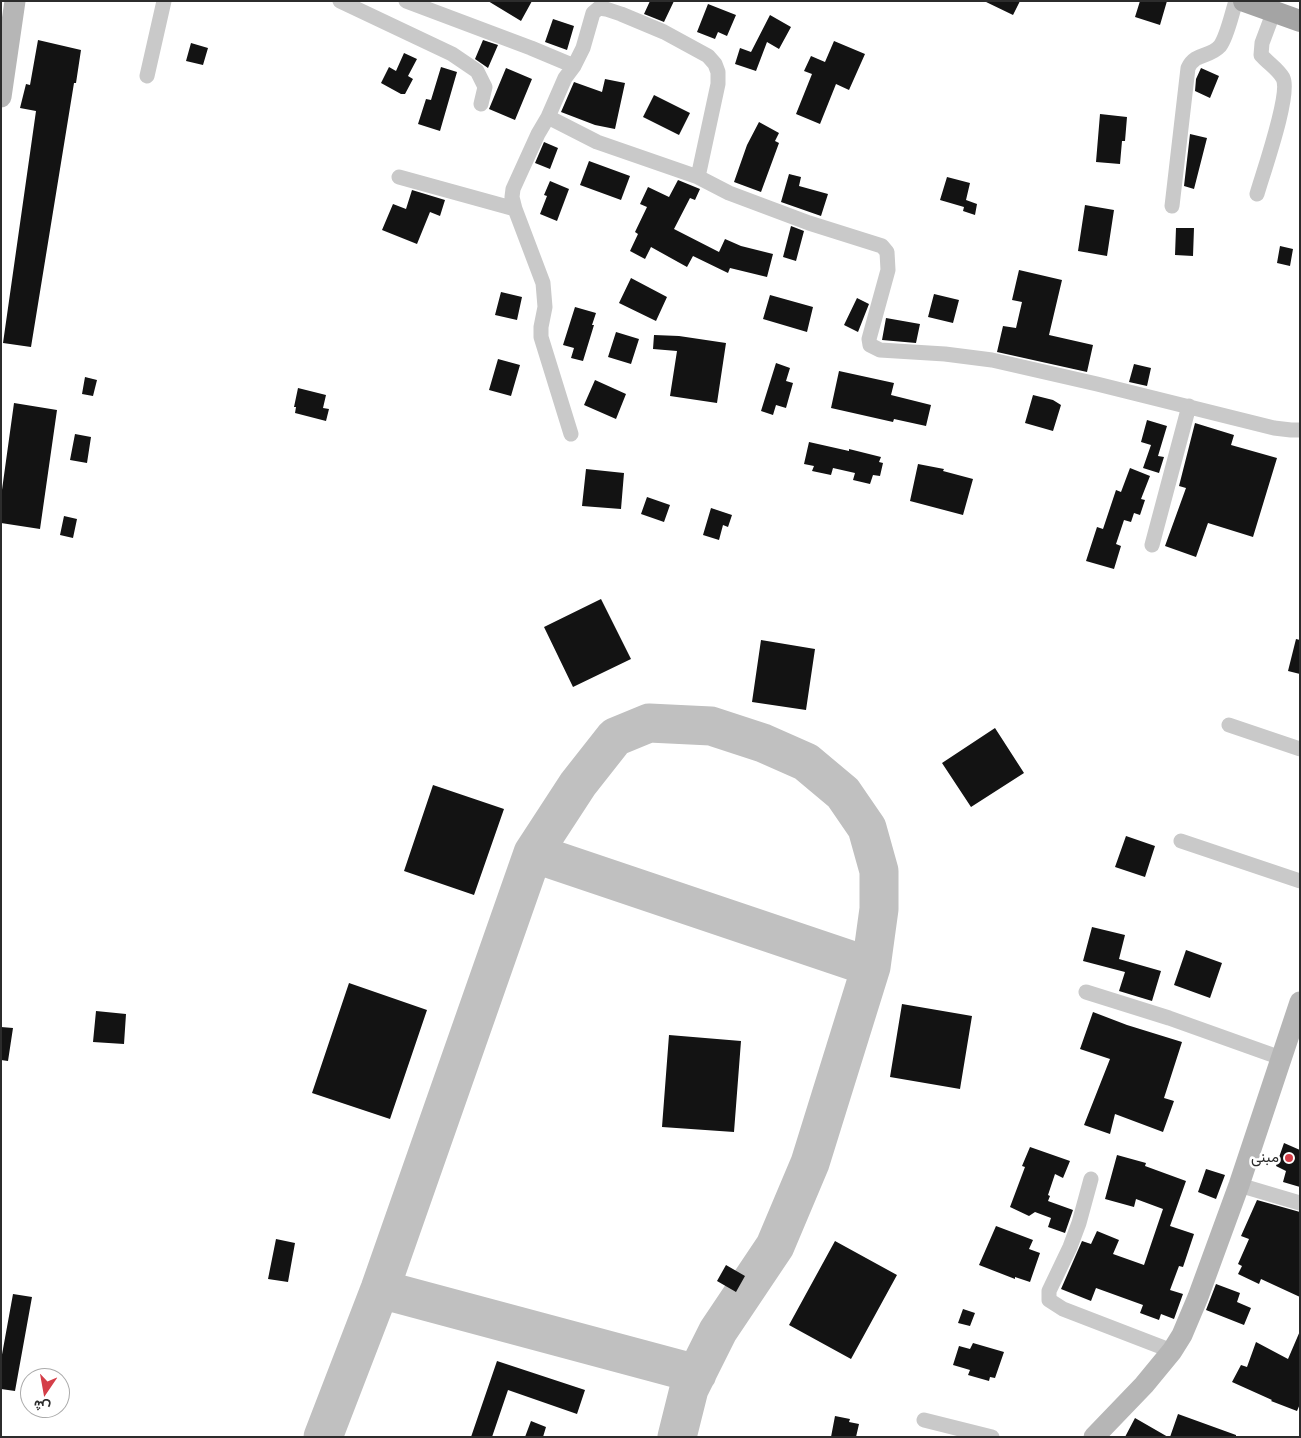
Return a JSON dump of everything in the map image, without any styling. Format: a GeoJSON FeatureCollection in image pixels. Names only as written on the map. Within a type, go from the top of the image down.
{"type":"FeatureCollection","features":[{"type":"Feature","properties":{"kind":"main road"},"geometry":{"type":"LineString","coordinates":[[1,97],[16,1]]}},
{"type":"Feature","properties":{"kind":"main road"},"geometry":{"type":"LineString","coordinates":[[1244,1],[1300,21]]}},
{"type":"Feature","properties":{"kind":"main road"},"geometry":{"type":"LineString","coordinates":[[1094,1437],[1144,1385],[1172,1351],[1182,1335],[1239,1185],[1300,1002]]}},
{"type":"Feature","properties":{"kind":"street"},"geometry":{"type":"LineString","coordinates":[[147,76],[164,1]]}},
{"type":"Feature","properties":{"kind":"street"},"geometry":{"type":"LineString","coordinates":[[340,1],[452,54],[477,71],[485,87],[481,104]]}},
{"type":"Feature","properties":{"kind":"street"},"geometry":{"type":"LineString","coordinates":[[406,1],[574,66]]}},
{"type":"Feature","properties":{"kind":"street"},"geometry":{"type":"LineString","coordinates":[[1172,206],[1188,68],[1195,58],[1212,53],[1219,47],[1223,41],[1236,1]]}},
{"type":"Feature","properties":{"kind":"street"},"geometry":{"type":"LineString","coordinates":[[571,434],[541,337],[545,307],[543,283],[512,197],[513,189],[538,134],[548,117],[565,78],[574,66],[583,48],[593,13],[599,8],[621,14],[664,32],[708,56],[715,64],[718,72],[718,84],[698,177]]}},
{"type":"Feature","properties":{"kind":"street"},"geometry":{"type":"LineString","coordinates":[[1257,194],[1282,110],[1285,88],[1284,79],[1279,72],[1261,55],[1262,43],[1274,12]]}},
{"type":"Feature","properties":{"kind":"street"},"geometry":{"type":"LineString","coordinates":[[548,117],[597,142],[698,177],[729,194],[809,223],[882,246],[887,252],[888,270],[869,338],[870,345],[874,348],[992,360],[1274,428],[1300,430]]}},
{"type":"Feature","properties":{"kind":"street"},"geometry":{"type":"LineString","coordinates":[[399,177],[515,209]]}},
{"type":"Feature","properties":{"kind":"street"},"geometry":{"type":"LineString","coordinates":[[1152,546],[1189,406]]}},
{"type":"Feature","properties":{"kind":"street"},"geometry":{"type":"LineString","coordinates":[[1229,725],[1300,749]]}},
{"type":"Feature","properties":{"kind":"street"},"geometry":{"type":"LineString","coordinates":[[1181,842],[1300,881]]}},
{"type":"Feature","properties":{"kind":"street"},"geometry":{"type":"LineString","coordinates":[[1086,992],[1169,1018],[1281,1058]]}},
{"type":"Feature","properties":{"kind":"street"},"geometry":{"type":"LineString","coordinates":[[1091,1179],[1070,1247],[1049,1292],[1049,1300],[1054,1305],[1063,1309],[1172,1351]]}},
{"type":"Feature","properties":{"kind":"street"},"geometry":{"type":"LineString","coordinates":[[1239,1185],[1300,1203]]}},
{"type":"Feature","properties":{"kind":"street"},"geometry":{"type":"LineString","coordinates":[[924,1420],[992,1437]]}},
{"type":"Feature","properties":{"kind":"building"},"geometry":{"type":"Polygon","coordinates":[[[488,1],[532,1],[521,21],[488,1]]]}},
{"type":"Feature","properties":{"kind":"building"},"geometry":{"type":"Polygon","coordinates":[[[650,1],[674,1],[664,22],[644,14],[650,1]]]}},
{"type":"Feature","properties":{"kind":"building"},"geometry":{"type":"Polygon","coordinates":[[[984,1],[1020,1],[1013,15],[984,1]]]}},
{"type":"Feature","properties":{"kind":"building"},"geometry":{"type":"Polygon","coordinates":[[[1140,1],[1167,1],[1160,25],[1135,17],[1140,1]]]}},
{"type":"Feature","properties":{"kind":"building"},"geometry":{"type":"Polygon","coordinates":[[[708,4],[736,15],[727,36],[718,32],[715,39],[697,32],[708,4]]]}},
{"type":"Feature","properties":{"kind":"building"},"geometry":{"type":"Polygon","coordinates":[[[770,15],[791,27],[779,49],[767,42],[756,71],[735,64],[740,48],[751,52],[770,15]]]}},
{"type":"Feature","properties":{"kind":"building"},"geometry":{"type":"Polygon","coordinates":[[[553,19],[574,26],[567,50],[545,42],[553,19]]]}},
{"type":"Feature","properties":{"kind":"building"},"geometry":{"type":"Polygon","coordinates":[[[38,40],[81,50],[31,347],[3,343],[36,111],[20,108],[26,84],[30,85],[38,40]]]}},
{"type":"Feature","properties":{"kind":"building"},"geometry":{"type":"Polygon","coordinates":[[[483,40],[498,45],[488,68],[475,59],[483,40]]]}},
{"type":"Feature","properties":{"kind":"building"},"geometry":{"type":"Polygon","coordinates":[[[834,41],[865,54],[849,90],[836,84],[820,124],[796,114],[812,74],[804,71],[811,56],[825,62],[834,41]]]}},
{"type":"Feature","properties":{"kind":"building"},"geometry":{"type":"Polygon","coordinates":[[[191,43],[208,48],[203,65],[186,61],[191,43]]]}},
{"type":"Feature","properties":{"kind":"building"},"geometry":{"type":"Polygon","coordinates":[[[404,53],[417,59],[408,76],[413,79],[405,94],[401,94],[381,83],[389,67],[396,71],[404,53]]]}},
{"type":"Feature","properties":{"kind":"building"},"geometry":{"type":"Polygon","coordinates":[[[441,67],[457,72],[440,131],[418,124],[426,99],[431,100],[441,67]]]}},
{"type":"Feature","properties":{"kind":"building"},"geometry":{"type":"Polygon","coordinates":[[[506,68],[532,79],[515,120],[489,109],[506,68]]]}},
{"type":"Feature","properties":{"kind":"building"},"geometry":{"type":"Polygon","coordinates":[[[1201,68],[1219,76],[1210,98],[1195,91],[1196,79],[1201,68]]]}},
{"type":"Feature","properties":{"kind":"building"},"geometry":{"type":"Polygon","coordinates":[[[605,79],[625,83],[615,129],[595,125],[561,112],[574,82],[602,92],[605,79]]]}},
{"type":"Feature","properties":{"kind":"building"},"geometry":{"type":"Polygon","coordinates":[[[654,95],[690,113],[679,135],[643,117],[654,95]]]}},
{"type":"Feature","properties":{"kind":"building"},"geometry":{"type":"Polygon","coordinates":[[[1100,114],[1127,117],[1125,141],[1122,141],[1120,164],[1096,162],[1100,114]]]}},
{"type":"Feature","properties":{"kind":"building"},"geometry":{"type":"Polygon","coordinates":[[[759,122],[779,133],[775,141],[779,143],[761,192],[734,182],[747,145],[759,122]]]}},
{"type":"Feature","properties":{"kind":"building"},"geometry":{"type":"Polygon","coordinates":[[[1190,134],[1207,138],[1194,189],[1184,186],[1190,134]]]}},
{"type":"Feature","properties":{"kind":"building"},"geometry":{"type":"Polygon","coordinates":[[[544,142],[558,148],[550,169],[535,163],[544,142]]]}},
{"type":"Feature","properties":{"kind":"building"},"geometry":{"type":"Polygon","coordinates":[[[589,161],[630,176],[621,200],[580,185],[589,161]]]}},
{"type":"Feature","properties":{"kind":"building"},"geometry":{"type":"Polygon","coordinates":[[[789,174],[801,177],[799,186],[828,194],[821,216],[781,202],[789,174]]]}},
{"type":"Feature","properties":{"kind":"building"},"geometry":{"type":"Polygon","coordinates":[[[947,177],[970,183],[966,200],[977,204],[975,215],[963,211],[964,207],[940,200],[947,177]]]}},
{"type":"Feature","properties":{"kind":"building"},"geometry":{"type":"Polygon","coordinates":[[[678,180],[700,189],[695,200],[690,198],[674,229],[719,252],[725,239],[741,246],[773,254],[767,277],[730,268],[728,273],[693,256],[687,267],[651,247],[645,259],[630,251],[638,234],[635,232],[647,207],[640,204],[648,187],[669,197],[678,180]]]}},
{"type":"Feature","properties":{"kind":"building"},"geometry":{"type":"Polygon","coordinates":[[[550,181],[569,189],[557,221],[540,214],[547,196],[544,195],[550,181]]]}},
{"type":"Feature","properties":{"kind":"building"},"geometry":{"type":"Polygon","coordinates":[[[412,190],[445,200],[440,216],[430,212],[417,244],[382,230],[393,204],[406,209],[412,190]]]}},
{"type":"Feature","properties":{"kind":"building"},"geometry":{"type":"Polygon","coordinates":[[[1085,205],[1114,210],[1107,256],[1078,251],[1085,205]]]}},
{"type":"Feature","properties":{"kind":"building"},"geometry":{"type":"Polygon","coordinates":[[[791,226],[804,231],[796,261],[783,257],[791,226]]]}},
{"type":"Feature","properties":{"kind":"building"},"geometry":{"type":"Polygon","coordinates":[[[1176,228],[1194,228],[1193,256],[1175,255],[1176,228]]]}},
{"type":"Feature","properties":{"kind":"building"},"geometry":{"type":"Polygon","coordinates":[[[1280,246],[1293,249],[1290,266],[1277,263],[1280,246]]]}},
{"type":"Feature","properties":{"kind":"building"},"geometry":{"type":"Polygon","coordinates":[[[1019,270],[1062,280],[1049,335],[1093,345],[1087,372],[997,352],[1003,326],[1016,328],[1022,302],[1012,300],[1019,270]]]}},
{"type":"Feature","properties":{"kind":"building"},"geometry":{"type":"Polygon","coordinates":[[[631,278],[667,297],[656,321],[619,303],[631,278]]]}},
{"type":"Feature","properties":{"kind":"building"},"geometry":{"type":"Polygon","coordinates":[[[501,292],[522,297],[517,320],[495,315],[501,292]]]}},
{"type":"Feature","properties":{"kind":"building"},"geometry":{"type":"Polygon","coordinates":[[[934,294],[959,300],[953,323],[928,317],[934,294]]]}},
{"type":"Feature","properties":{"kind":"building"},"geometry":{"type":"Polygon","coordinates":[[[770,295],[813,307],[807,332],[763,319],[770,295]]]}},
{"type":"Feature","properties":{"kind":"building"},"geometry":{"type":"Polygon","coordinates":[[[857,298],[869,304],[858,332],[844,325],[857,298]]]}},
{"type":"Feature","properties":{"kind":"building"},"geometry":{"type":"Polygon","coordinates":[[[575,307],[596,313],[583,361],[571,358],[574,348],[563,345],[575,307]]]}},
{"type":"Feature","properties":{"kind":"building"},"geometry":{"type":"Polygon","coordinates":[[[886,318],[920,324],[916,343],[882,340],[886,318]]]}},
{"type":"Feature","properties":{"kind":"building"},"geometry":{"type":"Polygon","coordinates":[[[616,332],[639,339],[631,364],[608,357],[616,332]]]}},
{"type":"Feature","properties":{"kind":"building"},"geometry":{"type":"Polygon","coordinates":[[[654,335],[679,336],[726,343],[717,403],[670,396],[677,351],[653,349],[654,335]]]}},
{"type":"Feature","properties":{"kind":"building"},"geometry":{"type":"Polygon","coordinates":[[[498,359],[520,365],[511,396],[489,390],[498,359]]]}},
{"type":"Feature","properties":{"kind":"building"},"geometry":{"type":"Polygon","coordinates":[[[776,363],[790,368],[786,381],[793,383],[786,408],[776,405],[773,415],[761,411],[776,363]]]}},
{"type":"Feature","properties":{"kind":"building"},"geometry":{"type":"Polygon","coordinates":[[[1134,364],[1151,368],[1147,386],[1129,382],[1134,364]]]}},
{"type":"Feature","properties":{"kind":"building"},"geometry":{"type":"Polygon","coordinates":[[[839,371],[894,383],[891,395],[931,405],[926,426],[894,419],[893,422],[831,408],[839,371]]]}},
{"type":"Feature","properties":{"kind":"building"},"geometry":{"type":"Polygon","coordinates":[[[85,377],[97,380],[93,396],[82,394],[85,377]]]}},
{"type":"Feature","properties":{"kind":"building"},"geometry":{"type":"Polygon","coordinates":[[[595,380],[626,394],[616,419],[584,405],[595,380]]]}},
{"type":"Feature","properties":{"kind":"building"},"geometry":{"type":"Polygon","coordinates":[[[298,388],[326,395],[323,408],[329,409],[326,421],[295,413],[296,407],[294,407],[298,388]]]}},
{"type":"Feature","properties":{"kind":"building"},"geometry":{"type":"Polygon","coordinates":[[[1033,395],[1053,400],[1061,405],[1053,431],[1025,423],[1033,395]]]}},
{"type":"Feature","properties":{"kind":"building"},"geometry":{"type":"Polygon","coordinates":[[[14,403],[57,410],[40,529],[1,523],[1,497],[14,403]]]}},
{"type":"Feature","properties":{"kind":"building"},"geometry":{"type":"Polygon","coordinates":[[[1147,420],[1167,426],[1158,456],[1164,457],[1159,473],[1143,468],[1151,445],[1141,442],[1147,420]]]}},
{"type":"Feature","properties":{"kind":"building"},"geometry":{"type":"Polygon","coordinates":[[[1195,423],[1234,435],[1231,445],[1277,458],[1253,537],[1208,523],[1196,557],[1165,546],[1186,488],[1179,486],[1195,423]]]}},
{"type":"Feature","properties":{"kind":"building"},"geometry":{"type":"Polygon","coordinates":[[[75,434],[91,437],[87,463],[70,460],[75,434]]]}},
{"type":"Feature","properties":{"kind":"building"},"geometry":{"type":"Polygon","coordinates":[[[809,442],[881,457],[879,462],[883,463],[880,476],[873,475],[870,484],[853,480],[855,473],[833,468],[831,475],[812,471],[814,466],[804,464],[809,442]]]}},
{"type":"Feature","properties":{"kind":"building"},"geometry":{"type":"Polygon","coordinates":[[[918,464],[944,469],[943,471],[973,479],[963,515],[910,501],[918,464]]]}},
{"type":"Feature","properties":{"kind":"building"},"geometry":{"type":"Polygon","coordinates":[[[1130,468],[1150,476],[1141,499],[1145,500],[1140,515],[1134,513],[1131,522],[1124,520],[1116,544],[1121,546],[1114,569],[1086,561],[1097,527],[1103,529],[1116,490],[1121,492],[1130,468]]]}},
{"type":"Feature","properties":{"kind":"building"},"geometry":{"type":"Polygon","coordinates":[[[586,469],[624,473],[621,509],[582,506],[586,469]]]}},
{"type":"Feature","properties":{"kind":"building"},"geometry":{"type":"Polygon","coordinates":[[[647,497],[670,505],[664,522],[641,514],[647,497]]]}},
{"type":"Feature","properties":{"kind":"building"},"geometry":{"type":"Polygon","coordinates":[[[711,508],[732,515],[728,527],[723,525],[719,540],[703,535],[711,508]]]}},
{"type":"Feature","properties":{"kind":"building"},"geometry":{"type":"Polygon","coordinates":[[[64,516],[77,519],[73,538],[60,535],[64,516]]]}},
{"type":"Feature","properties":{"kind":"building"},"geometry":{"type":"Polygon","coordinates":[[[601,599],[631,659],[573,687],[544,627],[601,599]]]}},
{"type":"Feature","properties":{"kind":"building"},"geometry":{"type":"Polygon","coordinates":[[[1296,639],[1300,640],[1300,674],[1288,671],[1296,639]]]}},
{"type":"Feature","properties":{"kind":"building"},"geometry":{"type":"Polygon","coordinates":[[[761,640],[815,649],[806,710],[752,702],[761,640]]]}},
{"type":"Feature","properties":{"kind":"building"},"geometry":{"type":"Polygon","coordinates":[[[995,728],[1024,773],[971,807],[942,763],[995,728]]]}},
{"type":"Feature","properties":{"kind":"building"},"geometry":{"type":"Polygon","coordinates":[[[433,785],[504,809],[474,895],[404,871],[433,785]]]}},
{"type":"Feature","properties":{"kind":"building"},"geometry":{"type":"Polygon","coordinates":[[[1126,836],[1155,846],[1145,877],[1115,867],[1126,836]]]}},
{"type":"Feature","properties":{"kind":"building"},"geometry":{"type":"Polygon","coordinates":[[[1092,927],[1125,935],[1119,959],[1161,971],[1152,1001],[1119,991],[1125,972],[1083,961],[1092,927]]]}},
{"type":"Feature","properties":{"kind":"building"},"geometry":{"type":"Polygon","coordinates":[[[1186,950],[1222,963],[1210,998],[1174,985],[1186,950]]]}},
{"type":"Feature","properties":{"kind":"building"},"geometry":{"type":"Polygon","coordinates":[[[349,983],[427,1010],[390,1119],[312,1093],[349,983]]]}},
{"type":"Feature","properties":{"kind":"building"},"geometry":{"type":"Polygon","coordinates":[[[902,1004],[972,1016],[960,1089],[890,1077],[902,1004]]]}},
{"type":"Feature","properties":{"kind":"building"},"geometry":{"type":"Polygon","coordinates":[[[96,1011],[126,1014],[124,1044],[93,1042],[96,1011]]]}},
{"type":"Feature","properties":{"kind":"building"},"geometry":{"type":"Polygon","coordinates":[[[1093,1012],[1182,1042],[1164,1098],[1174,1101],[1163,1132],[1115,1114],[1110,1134],[1084,1125],[1110,1059],[1080,1049],[1093,1012]]]}},
{"type":"Feature","properties":{"kind":"building"},"geometry":{"type":"Polygon","coordinates":[[[1,1027],[13,1028],[8,1061],[1,1060],[1,1027]]]}},
{"type":"Feature","properties":{"kind":"building"},"geometry":{"type":"Polygon","coordinates":[[[669,1035],[741,1041],[734,1132],[662,1127],[669,1035]]]}},
{"type":"Feature","properties":{"kind":"building","name":"مبنى"},"geometry":{"type":"Polygon","coordinates":[[[1284,1143],[1300,1150],[1300,1187],[1283,1182],[1286,1171],[1276,1166],[1284,1143]]]}},
{"type":"Feature","properties":{"kind":"building"},"geometry":{"type":"Polygon","coordinates":[[[1030,1147],[1070,1161],[1063,1178],[1055,1174],[1048,1195],[1050,1196],[1048,1201],[1073,1210],[1065,1233],[1048,1227],[1051,1218],[1035,1212],[1029,1216],[1010,1207],[1025,1167],[1022,1166],[1030,1147]]]}},
{"type":"Feature","properties":{"kind":"building"},"geometry":{"type":"Polygon","coordinates":[[[1117,1155],[1146,1163],[1145,1166],[1186,1181],[1170,1226],[1194,1234],[1183,1267],[1179,1266],[1170,1290],[1183,1294],[1174,1319],[1161,1314],[1159,1320],[1140,1313],[1143,1305],[1096,1288],[1091,1301],[1061,1289],[1082,1241],[1091,1244],[1097,1231],[1119,1240],[1113,1254],[1144,1265],[1163,1209],[1136,1199],[1134,1207],[1105,1199],[1117,1155]]]}},
{"type":"Feature","properties":{"kind":"building"},"geometry":{"type":"Polygon","coordinates":[[[1206,1169],[1225,1175],[1216,1199],[1198,1192],[1206,1169]]]}},
{"type":"Feature","properties":{"kind":"building"},"geometry":{"type":"Polygon","coordinates":[[[1257,1200],[1300,1212],[1300,1297],[1261,1279],[1259,1284],[1238,1274],[1242,1266],[1238,1264],[1249,1239],[1241,1236],[1257,1200]]]}},
{"type":"Feature","properties":{"kind":"building"},"geometry":{"type":"Polygon","coordinates":[[[996,1226],[1033,1240],[1029,1249],[1040,1253],[1030,1282],[1015,1277],[1015,1279],[979,1265],[996,1226]]]}},
{"type":"Feature","properties":{"kind":"building"},"geometry":{"type":"Polygon","coordinates":[[[276,1239],[295,1243],[288,1282],[268,1279],[276,1239]]]}},
{"type":"Feature","properties":{"kind":"building"},"geometry":{"type":"Polygon","coordinates":[[[835,1241],[897,1275],[851,1359],[789,1325],[835,1241]]]}},
{"type":"Feature","properties":{"kind":"building"},"geometry":{"type":"Polygon","coordinates":[[[726,1265],[745,1276],[736,1292],[717,1281],[726,1265]]]}},
{"type":"Feature","properties":{"kind":"building"},"geometry":{"type":"Polygon","coordinates":[[[1216,1284],[1240,1293],[1237,1302],[1251,1308],[1244,1325],[1206,1310],[1216,1284]]]}},
{"type":"Feature","properties":{"kind":"building"},"geometry":{"type":"Polygon","coordinates":[[[13,1294],[32,1297],[15,1391],[1,1389],[1,1360],[13,1294]]]}},
{"type":"Feature","properties":{"kind":"building"},"geometry":{"type":"Polygon","coordinates":[[[963,1309],[975,1313],[970,1326],[958,1323],[963,1309]]]}},
{"type":"Feature","properties":{"kind":"building"},"geometry":{"type":"Polygon","coordinates":[[[1300,1331],[1300,1404],[1297,1411],[1232,1382],[1241,1365],[1247,1367],[1256,1342],[1288,1359],[1300,1331]]]}},
{"type":"Feature","properties":{"kind":"building"},"geometry":{"type":"Polygon","coordinates":[[[973,1343],[1004,1352],[995,1378],[990,1377],[989,1381],[968,1375],[970,1370],[953,1365],[959,1346],[970,1349],[973,1343]]]}},
{"type":"Feature","properties":{"kind":"building"},"geometry":{"type":"Polygon","coordinates":[[[497,1361],[585,1390],[577,1414],[508,1390],[492,1437],[471,1437],[497,1361]]]}},
{"type":"Feature","properties":{"kind":"building"},"geometry":{"type":"Polygon","coordinates":[[[1178,1414],[1236,1435],[1236,1437],[1170,1437],[1178,1414]]]}},
{"type":"Feature","properties":{"kind":"building"},"geometry":{"type":"Polygon","coordinates":[[[835,1416],[850,1419],[849,1422],[859,1424],[856,1437],[831,1437],[835,1416]]]}},
{"type":"Feature","properties":{"kind":"building"},"geometry":{"type":"Polygon","coordinates":[[[1135,1418],[1168,1437],[1125,1437],[1135,1418]]]}},
{"type":"Feature","properties":{"kind":"building"},"geometry":{"type":"Polygon","coordinates":[[[531,1421],[546,1427],[543,1437],[525,1437],[531,1421]]]}},
{"type":"Feature","properties":{"kind":"taxiway"},"geometry":{"type":"LineString","coordinates":[[323,1437],[380,1289],[533,853],[578,784],[615,737],[649,723],[711,726],[763,743],[806,762],[843,793],[867,828],[879,871],[879,909],[871,967],[810,1163],[775,1246],[718,1331],[689,1389],[677,1437]]}},
{"type":"Feature","properties":{"kind":"taxiway"},"geometry":{"type":"LineString","coordinates":[[533,853],[871,967]]}},
{"type":"Feature","properties":{"kind":"taxiway"},"geometry":{"type":"LineString","coordinates":[[380,1289],[697,1374]]}},
{"type":"Feature","properties":{"kind":"place","name":"مبنى"},"geometry":{"type":"Point","coordinates":[1289,1158]}}]}
